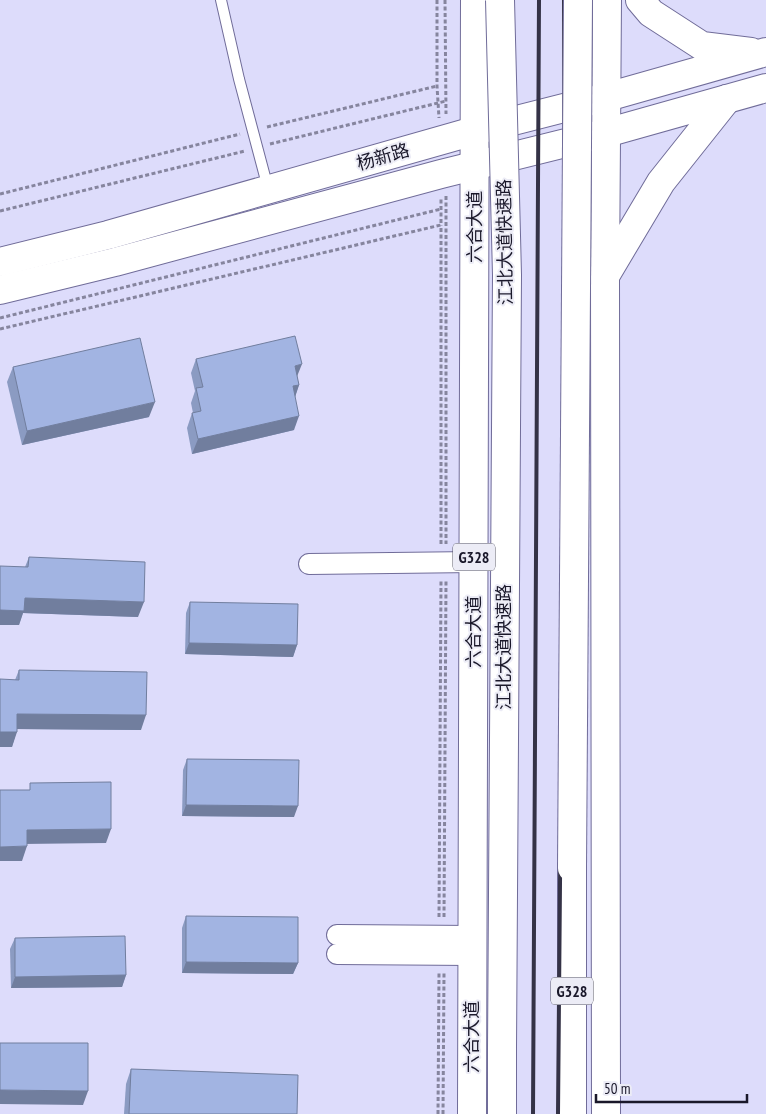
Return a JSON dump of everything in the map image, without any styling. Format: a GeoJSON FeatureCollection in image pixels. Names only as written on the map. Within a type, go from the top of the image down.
{"type":"FeatureCollection","features":[{"type":"Feature","properties":{"kind":"main road","name":"六合大道"},"geometry":{"type":"LineString","coordinates":[[472,1114],[475,0]]}},
{"type":"Feature","properties":{"kind":"main road","name":"江北大道快速路"},"geometry":{"type":"LineString","coordinates":[[500,0],[507,276],[502,1114]]}},
{"type":"Feature","properties":{"kind":"main road","name":"G328"},"geometry":{"type":"LineString","coordinates":[[572,1114],[578,0]]}},
{"type":"Feature","properties":{"kind":"main road","name":"G328"},"geometry":{"type":"LineString","coordinates":[[606,1114],[605,276],[607,0]]}},
{"type":"Feature","properties":{"kind":"main road"},"geometry":{"type":"LineString","coordinates":[[640,0],[651,14],[702,46],[764,52]]}},
{"type":"Feature","properties":{"kind":"main road","name":"杨新路"},"geometry":{"type":"LineString","coordinates":[[0,262],[108,235],[440,140],[607,97],[764,52]]}},
{"type":"Feature","properties":{"kind":"main road","name":"杨新路"},"geometry":{"type":"LineString","coordinates":[[0,290],[116,262],[441,174],[606,133],[766,88]]}},
{"type":"Feature","properties":{"kind":"main road"},"geometry":{"type":"LineString","coordinates":[[605,276],[662,182],[727,99]]}},
{"type":"Feature","properties":{"kind":"street"},"geometry":{"type":"LineString","coordinates":[[309,564],[474,562]]}},
{"type":"Feature","properties":{"kind":"street"},"geometry":{"type":"LineString","coordinates":[[337,944],[472,945]]}},
{"type":"Feature","properties":{"kind":"lane"},"geometry":{"type":"LineString","coordinates":[[221,0],[269,189]]}},
{"type":"Feature","properties":{"kind":"path"},"geometry":{"type":"LineString","coordinates":[[437,0],[437,86],[440,140]]}},
{"type":"Feature","properties":{"kind":"path"},"geometry":{"type":"LineString","coordinates":[[0,194],[437,86]]}},
{"type":"Feature","properties":{"kind":"path"},"geometry":{"type":"LineString","coordinates":[[0,211],[446,101]]}},
{"type":"Feature","properties":{"kind":"path"},"geometry":{"type":"LineString","coordinates":[[438,1114],[441,174]]}},
{"type":"Feature","properties":{"kind":"path"},"geometry":{"type":"LineString","coordinates":[[0,318],[446,208]]}},
{"type":"Feature","properties":{"kind":"path"},"geometry":{"type":"LineString","coordinates":[[0,330],[441,225]]}},
{"type":"Feature","properties":{"kind":"building"},"geometry":{"type":"Polygon","coordinates":[[[295,336],[302,364],[295,366],[299,385],[293,386],[299,416],[198,439],[192,413],[201,411],[196,388],[203,387],[196,359],[295,336]]]}},
{"type":"Feature","properties":{"kind":"building"},"geometry":{"type":"Polygon","coordinates":[[[140,338],[155,402],[27,431],[13,367],[140,338]]]}},
{"type":"Feature","properties":{"kind":"building"},"geometry":{"type":"Polygon","coordinates":[[[29,557],[145,562],[144,602],[25,598],[24,611],[0,610],[0,566],[28,567],[29,557]]]}},
{"type":"Feature","properties":{"kind":"building"},"geometry":{"type":"Polygon","coordinates":[[[190,602],[298,604],[297,645],[189,643],[190,602]]]}},
{"type":"Feature","properties":{"kind":"building"},"geometry":{"type":"Polygon","coordinates":[[[19,670],[147,672],[146,715],[17,714],[17,732],[0,732],[0,679],[19,680],[19,670]]]}},
{"type":"Feature","properties":{"kind":"building"},"geometry":{"type":"Polygon","coordinates":[[[187,759],[299,760],[298,806],[186,805],[187,759]]]}},
{"type":"Feature","properties":{"kind":"building"},"geometry":{"type":"Polygon","coordinates":[[[111,782],[111,829],[27,830],[27,846],[0,847],[0,790],[30,790],[30,783],[111,782]]]}},
{"type":"Feature","properties":{"kind":"building"},"geometry":{"type":"Polygon","coordinates":[[[186,916],[298,917],[298,963],[186,962],[186,916]]]}},
{"type":"Feature","properties":{"kind":"building"},"geometry":{"type":"Polygon","coordinates":[[[125,936],[126,975],[15,977],[15,938],[125,936]]]}},
{"type":"Feature","properties":{"kind":"building"},"geometry":{"type":"Polygon","coordinates":[[[0,1043],[88,1043],[88,1091],[0,1090],[0,1043]]]}},
{"type":"Feature","properties":{"kind":"building"},"geometry":{"type":"Polygon","coordinates":[[[131,1069],[298,1075],[297,1114],[129,1114],[131,1069]]]}},
{"type":"Feature","properties":{"kind":"railway"},"geometry":{"type":"LineString","coordinates":[[533,1114],[539,0]]}},
{"type":"Feature","properties":{"kind":"railway"},"geometry":{"type":"LineString","coordinates":[[558,1114],[565,306],[564,0]]}}]}
